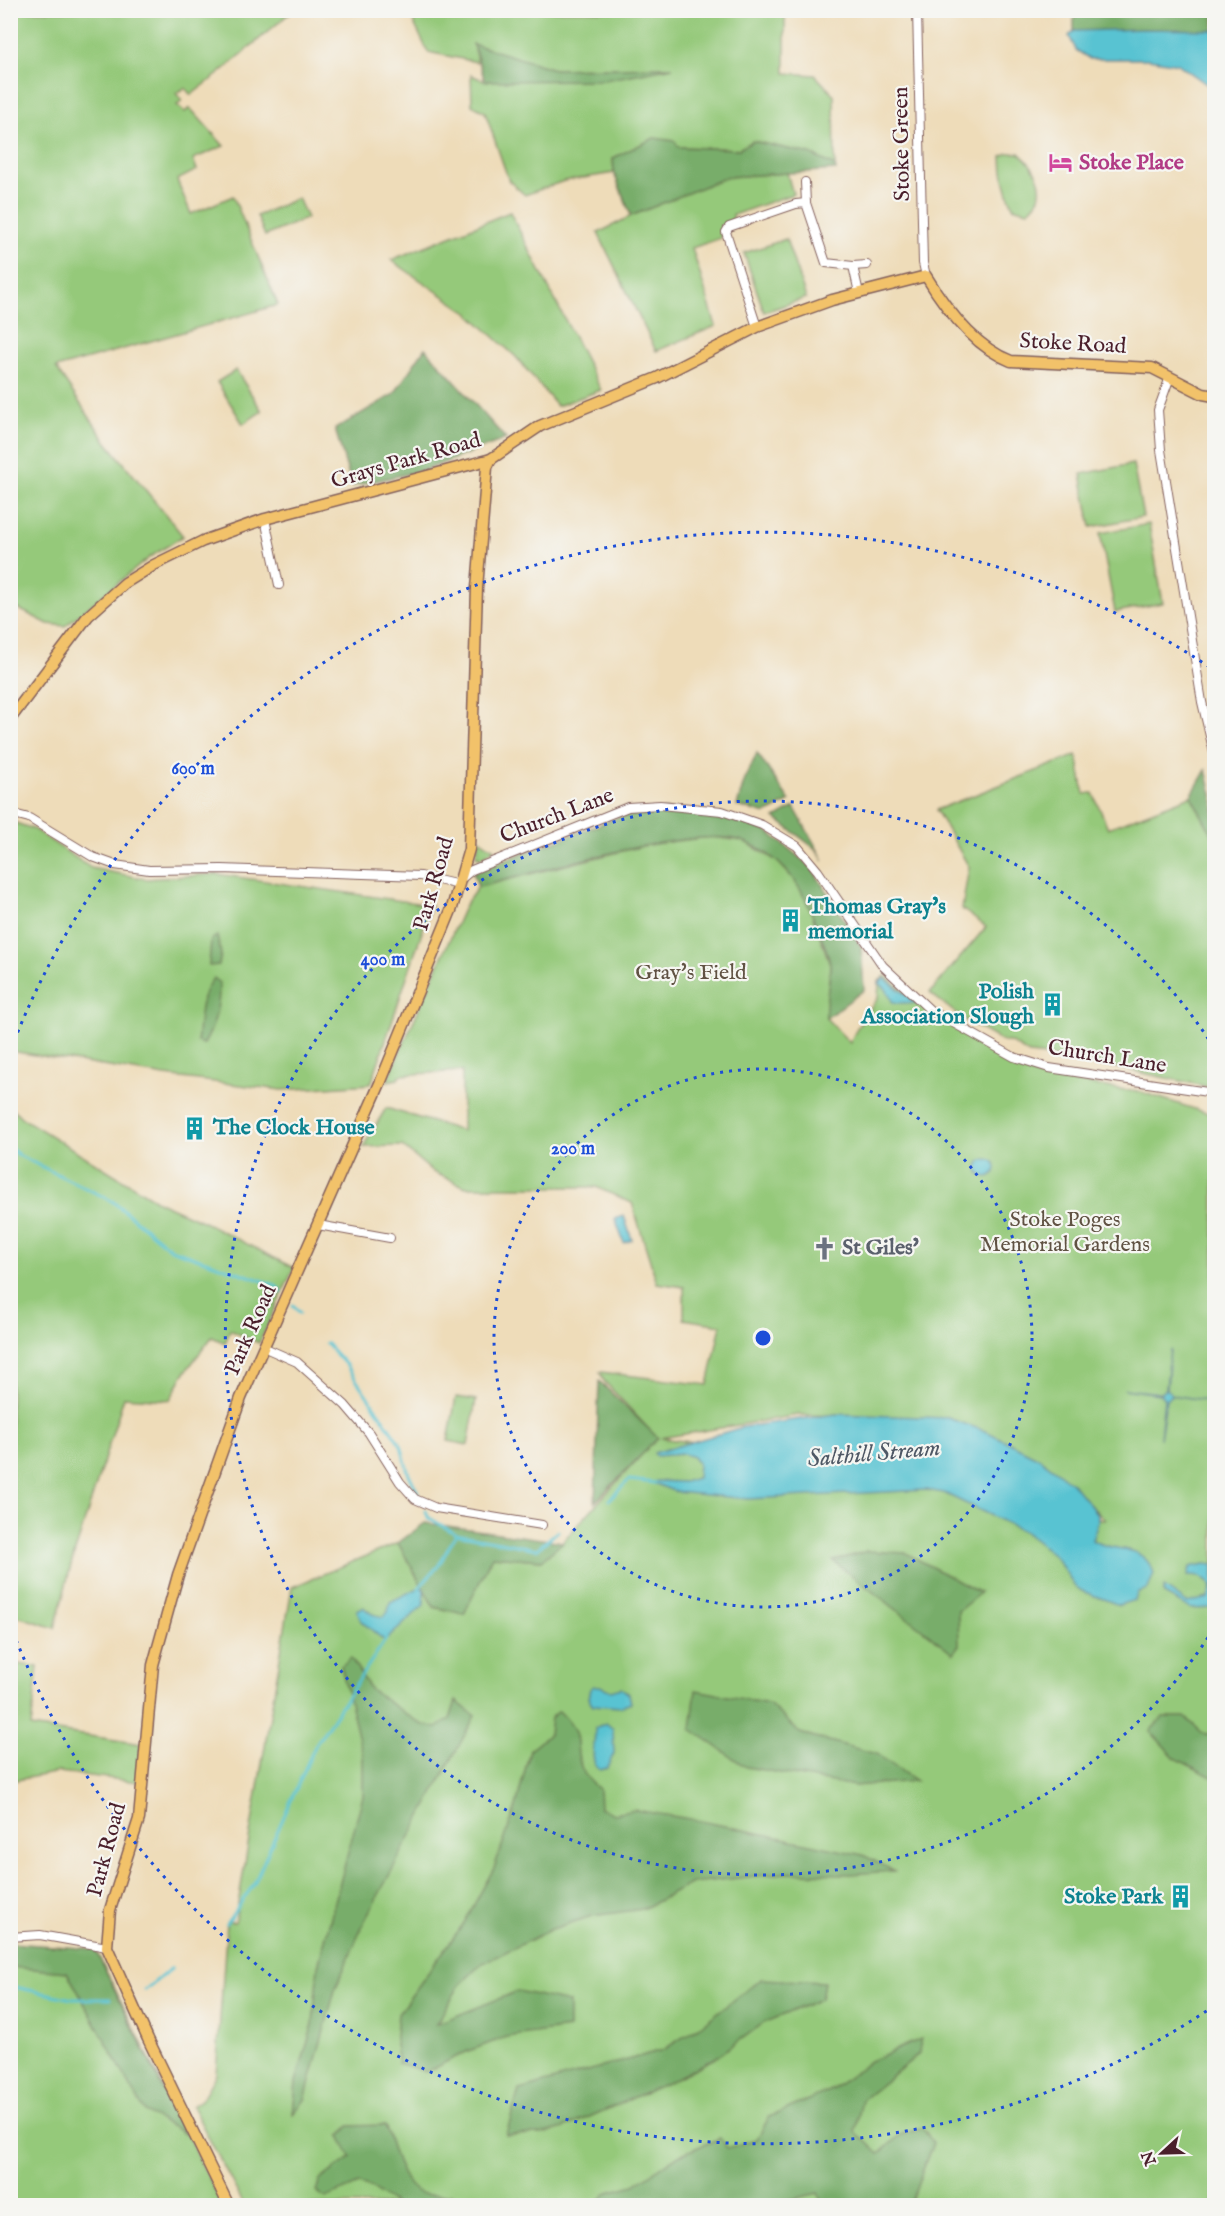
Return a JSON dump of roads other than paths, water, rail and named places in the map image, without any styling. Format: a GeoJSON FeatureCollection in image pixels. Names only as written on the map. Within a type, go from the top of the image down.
{"type":"FeatureCollection","features":[{"type":"Feature","properties":{"kind":"main road","name":"Grays Park Road"},"geometry":{"type":"LineString","coordinates":[[10,719],[88,616],[125,583],[154,565],[203,541],[265,519],[490,459],[540,426],[657,378],[757,327],[859,293],[926,276]]}},
{"type":"Feature","properties":{"kind":"main road","name":"Stoke Road"},"geometry":{"type":"LineString","coordinates":[[926,276],[976,340],[992,354],[1011,361],[1152,368],[1203,394],[1215,396]]}},
{"type":"Feature","properties":{"kind":"main road","name":"Park Road"},"geometry":{"type":"LineString","coordinates":[[229,2205],[148,2039],[108,1947],[110,1910],[139,1819],[153,1665],[165,1618],[230,1431],[263,1347],[283,1309],[390,1059],[452,908],[469,849],[477,588],[487,467],[490,459]]}},
{"type":"Feature","properties":{"kind":"street","name":"Stoke Green"},"geometry":{"type":"LineString","coordinates":[[917,10],[922,263],[926,276]]}},
{"type":"Feature","properties":{"kind":"street"},"geometry":{"type":"LineString","coordinates":[[805,182],[810,224],[825,263],[867,265]]}},
{"type":"Feature","properties":{"kind":"street"},"geometry":{"type":"LineString","coordinates":[[757,327],[726,232],[734,225],[806,203]]}},
{"type":"Feature","properties":{"kind":"street"},"geometry":{"type":"LineString","coordinates":[[853,266],[859,293]]}},
{"type":"Feature","properties":{"kind":"street"},"geometry":{"type":"LineString","coordinates":[[1170,377],[1158,410],[1161,450],[1202,702],[1215,753]]}},
{"type":"Feature","properties":{"kind":"street"},"geometry":{"type":"LineString","coordinates":[[265,519],[279,585]]}},
{"type":"Feature","properties":{"kind":"street","name":"Church Lane"},"geometry":{"type":"LineString","coordinates":[[460,880],[472,870],[628,807],[660,805],[722,811],[762,825],[797,846],[818,871],[883,966],[930,1010],[1014,1057],[1040,1065],[1215,1093]]}},
{"type":"Feature","properties":{"kind":"street"},"geometry":{"type":"LineString","coordinates":[[10,813],[29,818],[93,857],[115,865],[150,870],[222,869],[422,876],[455,884],[460,880]]}},
{"type":"Feature","properties":{"kind":"street"},"geometry":{"type":"LineString","coordinates":[[318,1226],[390,1238]]}},
{"type":"Feature","properties":{"kind":"street"},"geometry":{"type":"LineString","coordinates":[[263,1347],[297,1362],[345,1405],[369,1433],[400,1482],[415,1499],[436,1509],[542,1525]]}},
{"type":"Feature","properties":{"kind":"street"},"geometry":{"type":"LineString","coordinates":[[10,1937],[40,1935],[108,1947]]}},
{"type":"Feature","properties":{"kind":"water"},"geometry":{"type":"Polygon","coordinates":[[[1214,30],[1214,95],[1212,88],[1178,64],[1149,59],[1090,59],[1076,50],[1069,36],[1074,31],[1214,30]]]}},
{"type":"Feature","properties":{"kind":"water"},"geometry":{"type":"Polygon","coordinates":[[[884,978],[917,1003],[893,1003],[886,989],[879,983],[884,978]]]}},
{"type":"Feature","properties":{"kind":"water"},"geometry":{"type":"Polygon","coordinates":[[[987,1159],[993,1162],[996,1168],[993,1174],[987,1177],[981,1174],[978,1168],[981,1162],[987,1159]]]}},
{"type":"Feature","properties":{"kind":"water"},"geometry":{"type":"Polygon","coordinates":[[[624,1216],[632,1240],[624,1243],[615,1219],[624,1216]]]}},
{"type":"Feature","properties":{"kind":"water"},"geometry":{"type":"Polygon","coordinates":[[[1170,1349],[1167,1389],[1172,1395],[1211,1401],[1171,1395],[1166,1400],[1160,1439],[1164,1399],[1160,1394],[1124,1389],[1160,1393],[1166,1389],[1170,1349]]]}},
{"type":"Feature","properties":{"kind":"water"},"geometry":{"type":"Polygon","coordinates":[[[836,1414],[948,1418],[988,1432],[1039,1458],[1072,1483],[1098,1515],[1098,1523],[1092,1540],[1136,1553],[1149,1563],[1154,1573],[1148,1589],[1138,1592],[1135,1600],[1119,1605],[1082,1591],[1075,1586],[1054,1555],[1023,1531],[944,1493],[926,1490],[748,1499],[676,1492],[653,1483],[657,1481],[684,1482],[697,1478],[698,1464],[693,1457],[684,1454],[656,1456],[654,1453],[743,1427],[836,1414]]]}},
{"type":"Feature","properties":{"kind":"water"},"geometry":{"type":"Polygon","coordinates":[[[1214,1565],[1214,1608],[1191,1609],[1164,1594],[1164,1587],[1187,1603],[1208,1598],[1210,1584],[1203,1578],[1188,1576],[1190,1567],[1214,1565]]]}},
{"type":"Feature","properties":{"kind":"water"},"geometry":{"type":"Polygon","coordinates":[[[420,1587],[424,1589],[424,1605],[385,1641],[361,1621],[357,1610],[363,1607],[372,1614],[383,1617],[388,1612],[390,1602],[420,1587]]]}},
{"type":"Feature","properties":{"kind":"water"},"geometry":{"type":"Polygon","coordinates":[[[594,1686],[611,1691],[621,1688],[629,1694],[631,1703],[621,1707],[593,1705],[588,1698],[590,1689],[594,1686]]]}},
{"type":"Feature","properties":{"kind":"water"},"geometry":{"type":"Polygon","coordinates":[[[606,1723],[613,1729],[614,1753],[607,1768],[600,1770],[593,1757],[595,1728],[606,1723]]]}},
{"type":"Feature","properties":{"kind":"waterway","name":"Salthill Stream"},"geometry":{"type":"LineString","coordinates":[[10,1148],[20,1156],[112,1201],[171,1249],[275,1285],[282,1292]]}},
{"type":"Feature","properties":{"kind":"waterway","name":"Salthill Stream"},"geometry":{"type":"LineString","coordinates":[[293,1305],[300,1313]]}},
{"type":"Feature","properties":{"kind":"waterway","name":"Salthill Stream"},"geometry":{"type":"LineString","coordinates":[[326,1343],[346,1365],[401,1445],[408,1472],[418,1493]]}},
{"type":"Feature","properties":{"kind":"waterway","name":"Salthill Stream"},"geometry":{"type":"LineString","coordinates":[[609,1500],[629,1480],[655,1483]]}},
{"type":"Feature","properties":{"kind":"waterway","name":"Salthill Stream"},"geometry":{"type":"LineString","coordinates":[[426,1511],[428,1517],[456,1534],[537,1549],[558,1531]]}},
{"type":"Feature","properties":{"kind":"waterway"},"geometry":{"type":"LineString","coordinates":[[419,1588],[439,1565],[456,1534]]}},
{"type":"Feature","properties":{"kind":"waterway"},"geometry":{"type":"LineString","coordinates":[[226,1924],[254,1884],[316,1744],[386,1639]]}},
{"type":"Feature","properties":{"kind":"waterway"},"geometry":{"type":"LineString","coordinates":[[145,1990],[172,1968]]}},
{"type":"Feature","properties":{"kind":"waterway"},"geometry":{"type":"LineString","coordinates":[[10,1986],[72,1999],[110,1999]]}},
{"type":"Feature","properties":{"kind":"place","name":"Stoke Place"},"geometry":{"type":"Point","coordinates":[1061,163]}},
{"type":"Feature","properties":{"kind":"place","name":"Thomas Gray's memorial"},"geometry":{"type":"Point","coordinates":[790,920]}},
{"type":"Feature","properties":{"kind":"place","name":"Polish Association Slough"},"geometry":{"type":"Point","coordinates":[1052,1005]}},
{"type":"Feature","properties":{"kind":"place","name":"The Clock House"},"geometry":{"type":"Point","coordinates":[195,1128]}},
{"type":"Feature","properties":{"kind":"place","name":"St Giles'"},"geometry":{"type":"Point","coordinates":[824,1248]}},
{"type":"Feature","properties":{"kind":"place","name":"Stoke Park"},"geometry":{"type":"Point","coordinates":[1181,1897]}},
{"type":"Feature","properties":{"kind":"park label","name":"Gray's Field"},"geometry":{"type":"Point","coordinates":[691,973]}},
{"type":"Feature","properties":{"kind":"park label","name":"Stoke Poges Memorial Gardens"},"geometry":{"type":"Point","coordinates":[1065,1232]}}]}
